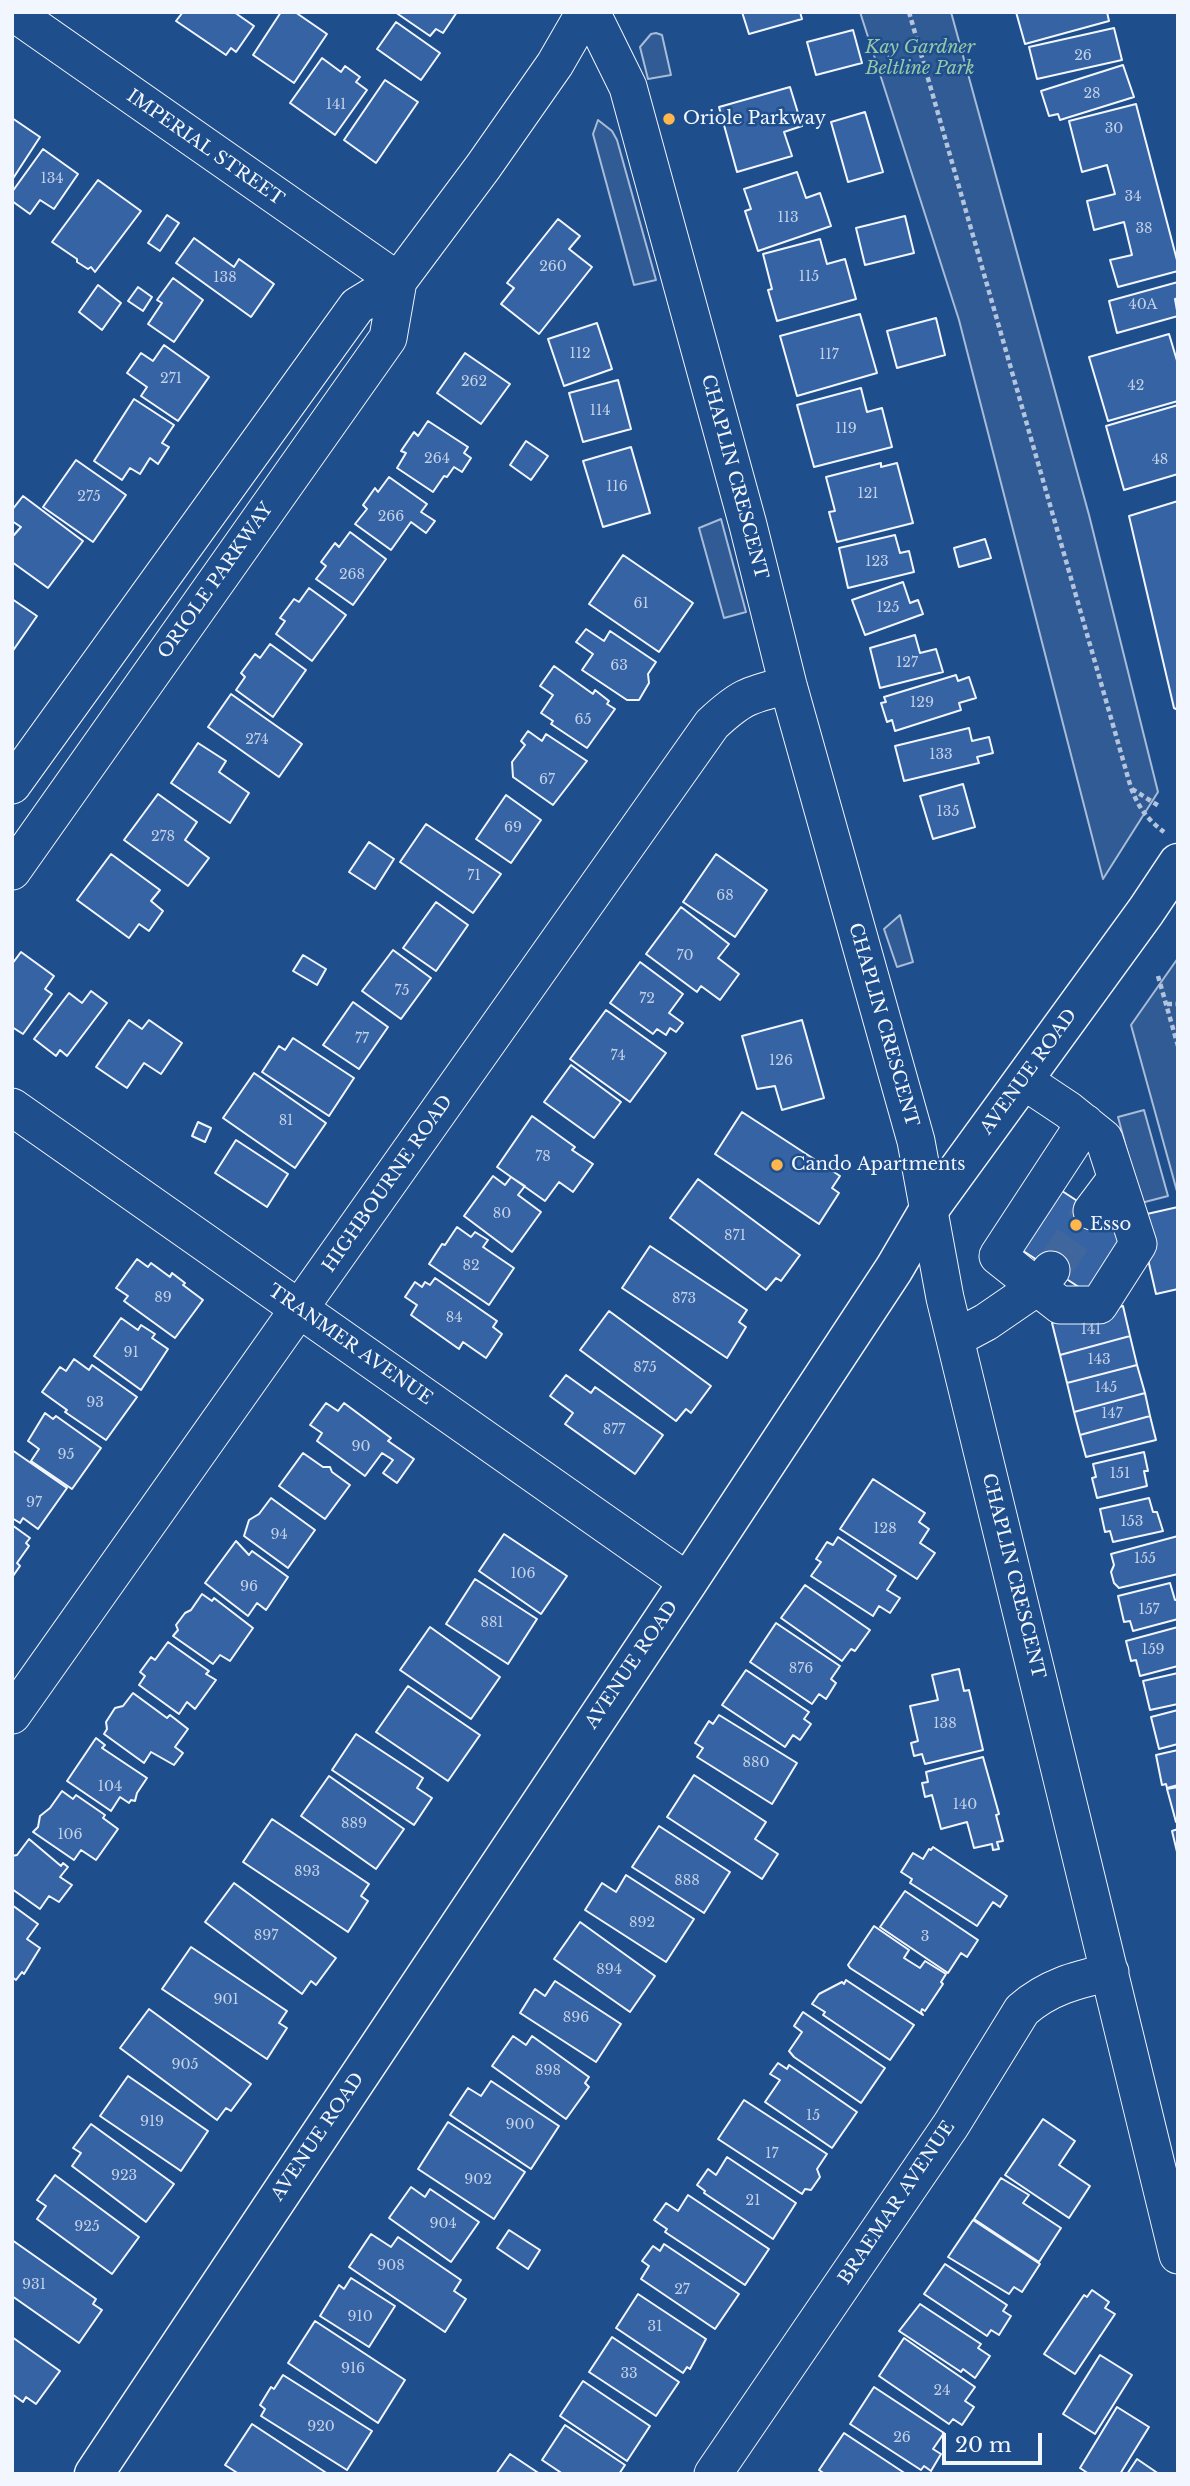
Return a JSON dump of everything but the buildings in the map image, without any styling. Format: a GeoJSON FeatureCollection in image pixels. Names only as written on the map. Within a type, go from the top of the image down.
{"type":"FeatureCollection","features":[{"type":"Feature","properties":{"kind":"main road","name":"AVENUE ROAD"},"geometry":{"type":"LineString","coordinates":[[94,2474],[688,1582],[894,1269],[928,1211],[1178,863]]}},
{"type":"Feature","properties":{"kind":"street","name":"IMPERIAL STREET"},"geometry":{"type":"LineString","coordinates":[[13,12],[398,281]]}},
{"type":"Feature","properties":{"kind":"street","name":"ORIOLE PARKWAY"},"geometry":{"type":"LineString","coordinates":[[12,785],[357,306],[398,281],[555,64],[585,12]]}},
{"type":"Feature","properties":{"kind":"street","name":"CHAPLIN CRESCENT"},"geometry":{"type":"LineString","coordinates":[[591,12],[628,87],[744,512],[788,685],[916,1141],[928,1211],[956,1338],[1178,2255]]}},
{"type":"Feature","properties":{"kind":"street","name":"ORIOLE PARKWAY"},"geometry":{"type":"LineString","coordinates":[[12,871],[388,338],[398,281]]}},
{"type":"Feature","properties":{"kind":"street","name":"HIGHBOURNE ROAD"},"geometry":{"type":"LineString","coordinates":[[12,1716],[712,724],[735,702],[746,696],[788,685]]}},
{"type":"Feature","properties":{"kind":"street"},"geometry":{"type":"LineString","coordinates":[[1023,1080],[1085,1123],[1104,1139],[1138,1244],[1099,1306],[1060,1305],[1044,1278],[998,1256],[1085,1123]]}},
{"type":"Feature","properties":{"kind":"street","name":"TRANMER AVENUE"},"geometry":{"type":"LineString","coordinates":[[12,1107],[688,1582]]}},
{"type":"Feature","properties":{"kind":"street"},"geometry":{"type":"LineString","coordinates":[[1092,1211],[1116,1179]]}},
{"type":"Feature","properties":{"kind":"street"},"geometry":{"type":"LineString","coordinates":[[956,1338],[986,1322],[1044,1278]]}},
{"type":"Feature","properties":{"kind":"street","name":"BRAEMAR AVENUE"},"geometry":{"type":"LineString","coordinates":[[713,2474],[951,2125],[1022,2010],[1053,1988],[1110,1972]]}},
{"type":"Feature","properties":{"kind":"path"},"geometry":{"type":"LineString","coordinates":[[909,12],[1131,788],[1139,807],[1156,826]]}},
{"type":"Feature","properties":{"kind":"path"},"geometry":{"type":"LineString","coordinates":[[1131,788],[1159,806]]}},
{"type":"Feature","properties":{"kind":"path"},"geometry":{"type":"LineString","coordinates":[[1158,976],[1178,1045]]}},
{"type":"Feature","properties":{"kind":"path"},"geometry":{"type":"LineString","coordinates":[[1167,1004],[1178,1004]]}},
{"type":"Feature","properties":{"kind":"path"},"geometry":{"type":"LineString","coordinates":[[1178,1035],[1178,1045]]}},
{"type":"Feature","properties":{"kind":"shaded area","name":"Kay Gardner Beltline Park"},"geometry":{"type":"Polygon","coordinates":[[[860,12],[951,12],[1089,515],[1158,792],[1103,879],[959,320],[860,12]]]}},
{"type":"Feature","properties":{"kind":"shaded area"},"geometry":{"type":"Polygon","coordinates":[[[651,34],[662,35],[671,75],[648,79],[640,47],[651,34]]]}},
{"type":"Feature","properties":{"kind":"shaded area"},"geometry":{"type":"Polygon","coordinates":[[[598,120],[612,131],[617,140],[656,280],[634,285],[593,134],[598,120]]]}},
{"type":"Feature","properties":{"kind":"shaded area"},"geometry":{"type":"Polygon","coordinates":[[[721,519],[746,612],[724,618],[699,528],[721,519]]]}},
{"type":"Feature","properties":{"kind":"shaded area"},"geometry":{"type":"Polygon","coordinates":[[[900,915],[913,962],[897,967],[884,929],[900,915]]]}},
{"type":"Feature","properties":{"kind":"shaded area"},"geometry":{"type":"Polygon","coordinates":[[[1178,958],[1178,1195],[1131,1025],[1178,958]]]}},
{"type":"Feature","properties":{"kind":"shaded area"},"geometry":{"type":"Polygon","coordinates":[[[1144,1110],[1168,1196],[1141,1203],[1118,1117],[1144,1110]]]}},
{"type":"Feature","properties":{"kind":"tunnel"},"geometry":{"type":"LineString","coordinates":[[1052,1270],[1092,1211]]}},
{"type":"Feature","properties":{"kind":"place","name":"Oriole Parkway"},"geometry":{"type":"Point","coordinates":[669,119]}},
{"type":"Feature","properties":{"kind":"place","name":"Cando Apartments"},"geometry":{"type":"Point","coordinates":[777,1165]}},
{"type":"Feature","properties":{"kind":"place","name":"Esso"},"geometry":{"type":"Point","coordinates":[1076,1225]}}]}
